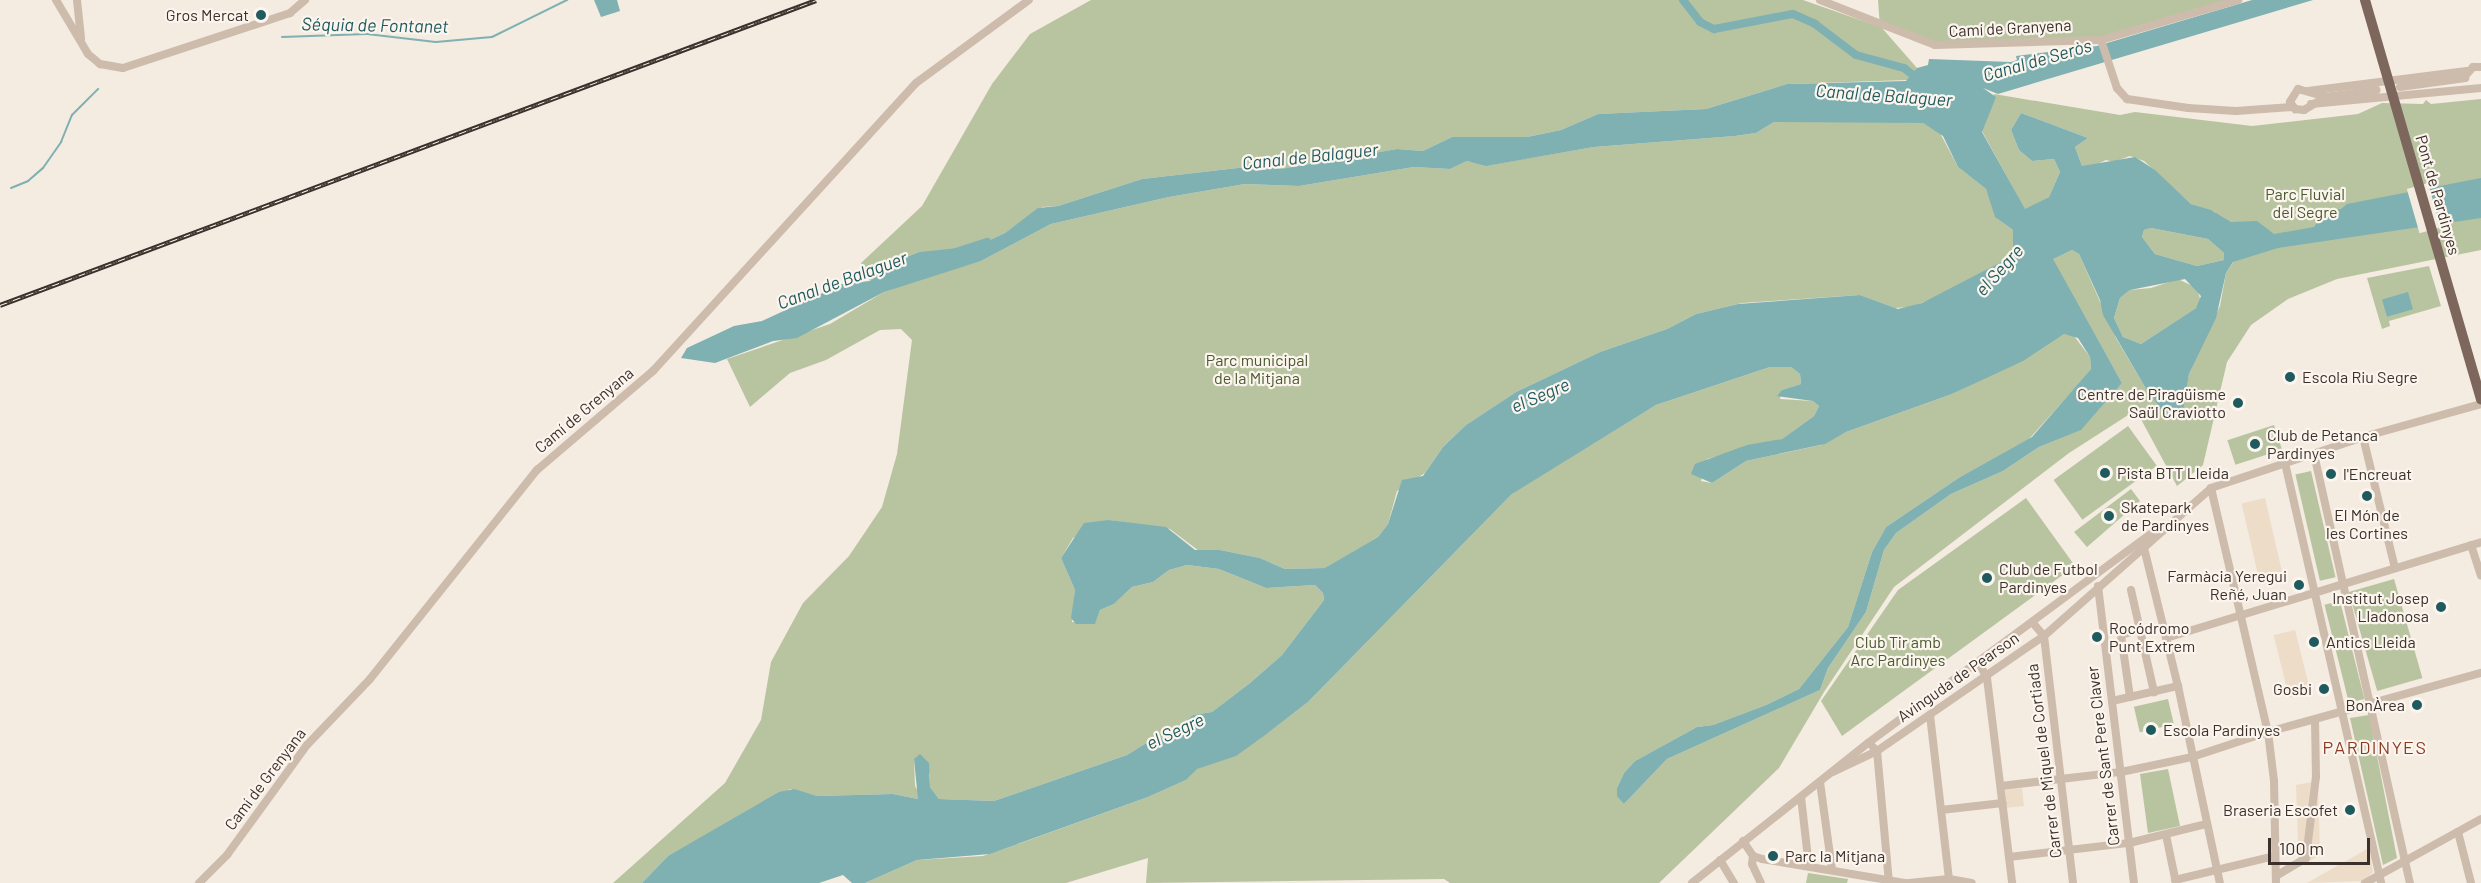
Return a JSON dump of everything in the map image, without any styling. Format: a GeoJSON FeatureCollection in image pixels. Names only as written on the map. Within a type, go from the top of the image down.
{"type":"FeatureCollection","features":[{"type":"Feature","properties":{"kind":"main road","name":"Pont de Pardinyes"},"geometry":{"type":"LineString","coordinates":[[2365,0],[2481,399]]}},
{"type":"Feature","properties":{"kind":"street"},"geometry":{"type":"LineString","coordinates":[[56,0],[100,64],[129,67],[280,16],[300,7],[305,0]]}},
{"type":"Feature","properties":{"kind":"street"},"geometry":{"type":"LineString","coordinates":[[78,0],[81,39]]}},
{"type":"Feature","properties":{"kind":"street","name":"Camí de Grenyana"},"geometry":{"type":"LineString","coordinates":[[199,883],[227,855],[307,745],[370,679],[537,470],[640,384],[916,82],[1029,0]]}},
{"type":"Feature","properties":{"kind":"street","name":"Camí de Granyena"},"geometry":{"type":"LineString","coordinates":[[1820,0],[1935,45],[2102,42],[2238,0]]}},
{"type":"Feature","properties":{"kind":"street"},"geometry":{"type":"LineString","coordinates":[[2102,42],[2117,88],[2127,99],[2188,108],[2278,107],[2291,103],[2304,110],[2326,97],[2377,90]]}},
{"type":"Feature","properties":{"kind":"street"},"geometry":{"type":"LineString","coordinates":[[2400,87],[2466,75],[2481,67]]}},
{"type":"Feature","properties":{"kind":"street"},"geometry":{"type":"LineString","coordinates":[[2291,103],[2295,91],[2389,80],[2466,75]]}},
{"type":"Feature","properties":{"kind":"street"},"geometry":{"type":"LineString","coordinates":[[2466,75],[2470,87]]}},
{"type":"Feature","properties":{"kind":"street"},"geometry":{"type":"LineString","coordinates":[[2311,104],[2394,100],[2470,87],[2481,88]]}},
{"type":"Feature","properties":{"kind":"street"},"geometry":{"type":"LineString","coordinates":[[2308,91],[2326,97]]}},
{"type":"Feature","properties":{"kind":"street"},"geometry":{"type":"LineString","coordinates":[[2308,91],[2311,104]]}},
{"type":"Feature","properties":{"kind":"street"},"geometry":{"type":"LineString","coordinates":[[2220,883],[2178,686],[2142,543],[2211,488],[2363,437],[2481,404]]}},
{"type":"Feature","properties":{"kind":"street"},"geometry":{"type":"LineString","coordinates":[[2363,437],[2395,568]]}},
{"type":"Feature","properties":{"kind":"street"},"geometry":{"type":"LineString","coordinates":[[2314,454],[2410,883]]}},
{"type":"Feature","properties":{"kind":"street"},"geometry":{"type":"LineString","coordinates":[[2285,463],[2380,879]]}},
{"type":"Feature","properties":{"kind":"street"},"geometry":{"type":"LineString","coordinates":[[2211,488],[2268,732],[2274,781],[2276,880]]}},
{"type":"Feature","properties":{"kind":"street"},"geometry":{"type":"LineString","coordinates":[[2166,638],[2481,542]]}},
{"type":"Feature","properties":{"kind":"street","name":"Avinguda de Pearson"},"geometry":{"type":"LineString","coordinates":[[1692,883],[1868,743],[2099,572],[2142,543]]}},
{"type":"Feature","properties":{"kind":"street","name":"Avinguda de Pearson"},"geometry":{"type":"LineString","coordinates":[[1833,772],[1877,751],[1987,678],[2044,636],[2095,592],[2142,543]]}},
{"type":"Feature","properties":{"kind":"street"},"geometry":{"type":"LineString","coordinates":[[2471,545],[2481,575]]}},
{"type":"Feature","properties":{"kind":"street"},"geometry":{"type":"LineString","coordinates":[[2095,592],[2099,572]]}},
{"type":"Feature","properties":{"kind":"street"},"geometry":{"type":"LineString","coordinates":[[2085,583],[2091,585],[2095,592]]}},
{"type":"Feature","properties":{"kind":"street"},"geometry":{"type":"LineString","coordinates":[[2131,590],[2154,692]]}},
{"type":"Feature","properties":{"kind":"street","name":"Carrer de Sant Pere Claver"},"geometry":{"type":"LineString","coordinates":[[2095,592],[2112,701],[2134,883]]}},
{"type":"Feature","properties":{"kind":"street"},"geometry":{"type":"LineString","coordinates":[[2032,623],[2044,636]]}},
{"type":"Feature","properties":{"kind":"street"},"geometry":{"type":"LineString","coordinates":[[2130,697],[2121,635],[2139,630]]}},
{"type":"Feature","properties":{"kind":"street","name":"Carrer de Miquel de Cortiada"},"geometry":{"type":"LineString","coordinates":[[2044,636],[2060,780],[2071,848],[2073,883]]}},
{"type":"Feature","properties":{"kind":"street"},"geometry":{"type":"LineString","coordinates":[[1979,663],[1987,678],[2012,883]]}},
{"type":"Feature","properties":{"kind":"street"},"geometry":{"type":"LineString","coordinates":[[2001,786],[2121,772],[2192,757],[2268,732],[2481,674]]}},
{"type":"Feature","properties":{"kind":"street"},"geometry":{"type":"LineString","coordinates":[[2112,701],[2178,686]]}},
{"type":"Feature","properties":{"kind":"street"},"geometry":{"type":"LineString","coordinates":[[1930,715],[1949,879]]}},
{"type":"Feature","properties":{"kind":"street"},"geometry":{"type":"LineString","coordinates":[[2276,880],[2306,858],[2315,781],[2315,720]]}},
{"type":"Feature","properties":{"kind":"street"},"geometry":{"type":"LineString","coordinates":[[1868,743],[1877,751],[1890,881]]}},
{"type":"Feature","properties":{"kind":"street"},"geometry":{"type":"LineString","coordinates":[[1820,782],[1832,870]]}},
{"type":"Feature","properties":{"kind":"street"},"geometry":{"type":"LineString","coordinates":[[1801,797],[1809,867]]}},
{"type":"Feature","properties":{"kind":"street"},"geometry":{"type":"LineString","coordinates":[[1941,810],[2003,803]]}},
{"type":"Feature","properties":{"kind":"street"},"geometry":{"type":"LineString","coordinates":[[2366,883],[2380,879],[2406,861],[2481,819]]}},
{"type":"Feature","properties":{"kind":"street"},"geometry":{"type":"LineString","coordinates":[[2009,857],[2129,843],[2206,824]]}},
{"type":"Feature","properties":{"kind":"street"},"geometry":{"type":"LineString","coordinates":[[2458,832],[2471,883]]}},
{"type":"Feature","properties":{"kind":"street"},"geometry":{"type":"LineString","coordinates":[[2166,835],[2176,882],[2274,856]]}},
{"type":"Feature","properties":{"kind":"street"},"geometry":{"type":"LineString","coordinates":[[1743,841],[1753,856],[1752,864],[1761,883]]}},
{"type":"Feature","properties":{"kind":"street"},"geometry":{"type":"LineString","coordinates":[[1753,856],[1890,881],[1908,883],[1949,879],[1972,883]]}},
{"type":"Feature","properties":{"kind":"street"},"geometry":{"type":"LineString","coordinates":[[1720,860],[1734,883]]}},
{"type":"Feature","properties":{"kind":"green space"},"geometry":{"type":"Polygon","coordinates":[[[1091,0],[1803,0],[1880,27],[1878,0],[2243,0],[2100,37],[1944,44],[1882,28],[1917,68],[1908,80],[1787,84],[1706,109],[1598,114],[1561,130],[1527,137],[1452,137],[1423,151],[1397,149],[1282,169],[1255,166],[1142,179],[1058,206],[1042,207],[1005,233],[977,246],[909,256],[870,281],[861,263],[922,206],[992,84],[1030,34],[1091,0]]]}},
{"type":"Feature","properties":{"kind":"green space","name":"Parc Fluvial del Segre"},"geometry":{"type":"Polygon","coordinates":[[[1994,94],[2120,115],[2135,112],[2252,126],[2358,114],[2382,103],[2423,104],[2426,100],[2431,104],[2481,99],[2481,250],[2337,279],[2288,299],[2251,325],[2227,362],[2203,465],[2177,486],[2136,410],[2069,453],[1894,587],[1824,692],[1779,768],[1659,883],[1450,883],[1444,879],[1146,883],[1148,858],[1066,883],[865,883],[917,860],[983,856],[1148,797],[1186,780],[1196,769],[1257,741],[1308,702],[1515,491],[1656,405],[1770,367],[1791,367],[1800,374],[1801,384],[1782,390],[1780,399],[1813,401],[1819,406],[1814,416],[1782,439],[1707,459],[1701,481],[1712,483],[1746,461],[1821,445],[1846,432],[1952,394],[2030,356],[2052,339],[2064,334],[2074,336],[2090,357],[2091,369],[2084,378],[2029,439],[1960,477],[1886,527],[1872,552],[1848,627],[1799,689],[1766,705],[1713,725],[1697,727],[1635,761],[1624,773],[1617,788],[1624,804],[1667,759],[1820,690],[1828,668],[1866,612],[1884,550],[1896,533],[1951,494],[2003,471],[2039,447],[2080,430],[2122,383],[2052,259],[2072,250],[2079,254],[2116,338],[2145,387],[2164,413],[2175,420],[2183,408],[2189,374],[2220,306],[2226,273],[2234,261],[2215,212],[2191,204],[2144,161],[2130,156],[2114,162],[2106,160],[2091,167],[2082,166],[2075,147],[2088,138],[2021,113],[2011,130],[2019,150],[2032,161],[2054,159],[2060,172],[2049,197],[2025,210],[1982,131],[1994,94]]]}},
{"type":"Feature","properties":{"kind":"green space","name":"Parc municipal de la Mitjana"},"geometry":{"type":"Polygon","coordinates":[[[1774,122],[1923,123],[1940,133],[1958,167],[1986,189],[1998,219],[2013,230],[2013,253],[2007,259],[1942,295],[1911,307],[1895,308],[1860,295],[1742,303],[1696,314],[1667,329],[1600,352],[1516,392],[1466,425],[1443,447],[1425,473],[1397,491],[1388,524],[1378,537],[1326,568],[1285,569],[1260,558],[1220,550],[1199,551],[1170,529],[1109,520],[1073,538],[1061,558],[1075,590],[1072,622],[1095,623],[1100,610],[1114,604],[1132,587],[1153,582],[1169,570],[1187,565],[1219,569],[1266,588],[1315,585],[1323,593],[1324,600],[1282,655],[1250,683],[1212,712],[1193,715],[1168,736],[1148,742],[1127,755],[994,801],[939,799],[930,787],[930,774],[914,759],[915,786],[921,796],[918,799],[893,794],[817,796],[790,789],[668,856],[642,883],[613,883],[725,783],[761,720],[771,662],[803,603],[849,556],[882,507],[897,454],[912,340],[901,329],[880,330],[826,360],[790,373],[750,407],[727,359],[830,324],[884,292],[981,261],[1051,224],[1169,197],[1245,184],[1299,186],[1414,167],[1450,169],[1467,161],[1490,165],[1594,147],[1735,136],[1756,133],[1774,122]]]}},
{"type":"Feature","properties":{"kind":"green space"},"geometry":{"type":"Polygon","coordinates":[[[2151,228],[2208,239],[2224,253],[2224,260],[2197,266],[2155,254],[2142,237],[2144,230],[2151,228]]]}},
{"type":"Feature","properties":{"kind":"green space"},"geometry":{"type":"Polygon","coordinates":[[[2429,266],[2441,306],[2389,321],[2390,326],[2382,329],[2367,278],[2429,266]]]}},
{"type":"Feature","properties":{"kind":"green space"},"geometry":{"type":"Polygon","coordinates":[[[2178,279],[2197,288],[2201,302],[2196,308],[2141,344],[2123,337],[2114,318],[2120,298],[2130,290],[2151,288],[2178,279]]]}},
{"type":"Feature","properties":{"kind":"green space","name":"Club de Petanca Pardinyes"},"geometry":{"type":"Polygon","coordinates":[[[2274,425],[2282,450],[2235,465],[2227,440],[2274,425]]]}},
{"type":"Feature","properties":{"kind":"green space","name":"Pista BTT Lleida"},"geometry":{"type":"Polygon","coordinates":[[[2128,426],[2157,466],[2082,520],[2054,480],[2128,426]]]}},
{"type":"Feature","properties":{"kind":"green space"},"geometry":{"type":"Polygon","coordinates":[[[2311,471],[2336,577],[2320,581],[2295,475],[2311,471]]]}},
{"type":"Feature","properties":{"kind":"green space","name":"Skatepark de Pardinyes"},"geometry":{"type":"Polygon","coordinates":[[[2131,489],[2140,501],[2087,547],[2074,532],[2131,489]]]}},
{"type":"Feature","properties":{"kind":"green space","name":"Club de Futbol Pardinyes"},"geometry":{"type":"Polygon","coordinates":[[[2026,498],[2075,566],[1842,736],[1821,701],[1898,590],[2026,498]]]}},
{"type":"Feature","properties":{"kind":"green space"},"geometry":{"type":"Polygon","coordinates":[[[2394,579],[2422,678],[2377,691],[2349,592],[2394,579]]]}},
{"type":"Feature","properties":{"kind":"green space"},"geometry":{"type":"Polygon","coordinates":[[[2340,601],[2364,699],[2349,703],[2324,605],[2340,601]]]}},
{"type":"Feature","properties":{"kind":"green space"},"geometry":{"type":"Polygon","coordinates":[[[2168,699],[2174,724],[2140,732],[2134,707],[2168,699]]]}},
{"type":"Feature","properties":{"kind":"green space"},"geometry":{"type":"Polygon","coordinates":[[[2369,715],[2397,858],[2383,865],[2350,718],[2369,715]]]}},
{"type":"Feature","properties":{"kind":"green space"},"geometry":{"type":"Polygon","coordinates":[[[2168,769],[2180,826],[2148,833],[2140,774],[2168,769]]]}},
{"type":"Feature","properties":{"kind":"green space"},"geometry":{"type":"Polygon","coordinates":[[[1808,873],[1848,879],[1847,883],[1806,883],[1808,873]]]}},
{"type":"Feature","properties":{"kind":"shaded area"},"geometry":{"type":"Polygon","coordinates":[[[2265,498],[2283,576],[2260,581],[2242,503],[2265,498]]]}},
{"type":"Feature","properties":{"kind":"shaded area"},"geometry":{"type":"Polygon","coordinates":[[[2295,630],[2310,692],[2289,697],[2274,635],[2295,630]]]}},
{"type":"Feature","properties":{"kind":"shaded area"},"geometry":{"type":"Polygon","coordinates":[[[2318,781],[2320,855],[2299,867],[2296,785],[2318,781]]]}},
{"type":"Feature","properties":{"kind":"shaded area"},"geometry":{"type":"Polygon","coordinates":[[[2022,788],[2024,806],[2007,808],[2005,790],[2022,788]]]}},
{"type":"Feature","properties":{"kind":"shaded area"},"geometry":{"type":"Polygon","coordinates":[[[2369,848],[2373,872],[2363,881],[2307,883],[2369,848]]]}},
{"type":"Feature","properties":{"kind":"water"},"geometry":{"type":"Polygon","coordinates":[[[594,0],[617,0],[620,11],[601,17],[594,0]]]}},
{"type":"Feature","properties":{"kind":"water"},"geometry":{"type":"Polygon","coordinates":[[[2252,0],[2313,0],[1998,94],[1983,88],[1996,97],[1982,132],[2025,209],[2049,197],[2060,172],[2054,159],[2032,161],[2019,150],[2011,130],[2021,113],[2088,138],[2075,147],[2082,166],[2135,157],[2155,170],[2191,204],[2211,210],[2231,222],[2257,221],[2274,234],[2314,227],[2325,211],[2341,209],[2347,204],[2481,178],[2481,218],[2278,248],[2233,262],[2226,273],[2216,318],[2189,374],[2183,412],[2175,420],[2165,415],[2145,387],[2103,315],[2100,300],[2079,254],[2072,250],[2053,259],[2122,383],[2081,430],[2039,447],[2003,471],[1951,494],[1896,533],[1884,550],[1866,612],[1828,668],[1820,690],[1667,759],[1624,804],[1617,796],[1617,788],[1624,773],[1635,761],[1697,727],[1713,725],[1766,705],[1799,689],[1848,627],[1872,552],[1886,527],[1960,477],[2032,437],[2091,369],[2090,357],[2078,338],[2064,334],[2023,361],[1952,394],[1846,432],[1825,444],[1746,461],[1712,483],[1691,474],[1695,464],[1747,445],[1782,439],[1814,416],[1819,406],[1813,401],[1777,396],[1782,390],[1801,384],[1800,374],[1791,367],[1770,367],[1656,405],[1512,494],[1308,702],[1264,736],[1236,756],[1197,769],[1186,780],[1148,797],[990,854],[917,860],[865,883],[852,883],[843,875],[819,883],[642,883],[668,856],[779,792],[794,789],[817,796],[893,794],[918,799],[914,759],[920,754],[929,763],[930,787],[939,799],[994,801],[1127,755],[1148,742],[1168,736],[1193,715],[1212,712],[1250,683],[1282,655],[1324,600],[1323,593],[1315,585],[1266,588],[1219,569],[1187,565],[1169,570],[1153,582],[1132,587],[1114,604],[1100,610],[1095,624],[1076,624],[1071,618],[1075,590],[1061,558],[1084,523],[1109,520],[1166,527],[1195,550],[1220,550],[1260,558],[1285,569],[1325,568],[1378,537],[1388,524],[1402,480],[1423,476],[1443,447],[1466,425],[1516,392],[1600,352],[1667,329],[1696,314],[1738,304],[1860,295],[1898,309],[1922,303],[2007,259],[2013,253],[2013,230],[1995,217],[1986,189],[1958,167],[1943,136],[1923,123],[1774,122],[1756,133],[1735,136],[1594,147],[1486,166],[1467,161],[1450,169],[1414,167],[1299,186],[1245,184],[1169,197],[1051,224],[981,261],[884,292],[797,338],[773,341],[715,363],[681,358],[687,348],[734,326],[762,321],[842,284],[870,281],[901,259],[920,252],[977,246],[1005,233],[1038,208],[1058,206],[1142,179],[1255,166],[1281,169],[1397,149],[1423,151],[1452,137],[1527,137],[1561,130],[1598,114],[1706,109],[1787,84],[1906,81],[1917,68],[1928,65],[1929,59],[2011,62],[2017,60],[2016,56],[2097,46],[2252,0]],[[2151,228],[2144,230],[2142,237],[2155,254],[2197,266],[2224,260],[2224,253],[2208,239],[2151,228]],[[2185,279],[2130,290],[2120,298],[2114,318],[2123,337],[2141,344],[2196,308],[2201,296],[2185,279]]]}},
{"type":"Feature","properties":{"kind":"water"},"geometry":{"type":"Polygon","coordinates":[[[2408,292],[2413,309],[2387,317],[2382,299],[2408,292]]]}},
{"type":"Feature","properties":{"kind":"pier"},"geometry":{"type":"Polygon","coordinates":[[[2428,183],[2441,227],[2420,233],[2407,189],[2428,183]]]}},
{"type":"Feature","properties":{"kind":"waterway","name":"Séquia de Fontanet"},"geometry":{"type":"LineString","coordinates":[[282,37],[367,34],[436,42],[492,37],[567,0]]}},
{"type":"Feature","properties":{"kind":"waterway"},"geometry":{"type":"LineString","coordinates":[[1683,0],[1700,22],[1714,29],[1793,14],[1815,24],[1856,55],[1904,68],[1918,79]]}},
{"type":"Feature","properties":{"kind":"waterway","name":"Séquia de Fontanet"},"geometry":{"type":"LineString","coordinates":[[11,188],[28,181],[43,168],[61,142],[72,115],[98,89]]}},
{"type":"Feature","properties":{"kind":"waterway","name":"Canal de Balaguer"},"geometry":{"type":"LineString","coordinates":[[956,252],[987,242]]}},
{"type":"Feature","properties":{"kind":"railway"},"geometry":{"type":"LineString","coordinates":[[0,305],[816,0]]}},
{"type":"Feature","properties":{"kind":"place","name":"Gros Mercat"},"geometry":{"type":"Point","coordinates":[261,15]}},
{"type":"Feature","properties":{"kind":"place","name":"Escola Riu Segre"},"geometry":{"type":"Point","coordinates":[2290,377]}},
{"type":"Feature","properties":{"kind":"place","name":"Centre de Piragüisme Saül Craviotto"},"geometry":{"type":"Point","coordinates":[2238,403]}},
{"type":"Feature","properties":{"kind":"place","name":"Club de Petanca Pardinyes"},"geometry":{"type":"Point","coordinates":[2255,444]}},
{"type":"Feature","properties":{"kind":"place","name":"Pista BTT Lleida"},"geometry":{"type":"Point","coordinates":[2105,473]}},
{"type":"Feature","properties":{"kind":"place","name":"l'Encreuat"},"geometry":{"type":"Point","coordinates":[2331,474]}},
{"type":"Feature","properties":{"kind":"place","name":"El Món de les Cortines"},"geometry":{"type":"Point","coordinates":[2367,496]}},
{"type":"Feature","properties":{"kind":"place","name":"Skatepark de Pardinyes"},"geometry":{"type":"Point","coordinates":[2109,516]}},
{"type":"Feature","properties":{"kind":"place","name":"Club de Futbol Pardinyes"},"geometry":{"type":"Point","coordinates":[1987,578]}},
{"type":"Feature","properties":{"kind":"place","name":"Farmàcia Yeregui Reñé, Juan"},"geometry":{"type":"Point","coordinates":[2299,585]}},
{"type":"Feature","properties":{"kind":"place","name":"Institut Josep Lladonosa"},"geometry":{"type":"Point","coordinates":[2441,607]}},
{"type":"Feature","properties":{"kind":"place","name":"Rocódromo Punt Extrem"},"geometry":{"type":"Point","coordinates":[2097,637]}},
{"type":"Feature","properties":{"kind":"place","name":"Antics Lleida"},"geometry":{"type":"Point","coordinates":[2314,642]}},
{"type":"Feature","properties":{"kind":"place","name":"Gosbi"},"geometry":{"type":"Point","coordinates":[2324,689]}},
{"type":"Feature","properties":{"kind":"place","name":"BonÀrea"},"geometry":{"type":"Point","coordinates":[2417,705]}},
{"type":"Feature","properties":{"kind":"place","name":"Escola Pardinyes"},"geometry":{"type":"Point","coordinates":[2151,730]}},
{"type":"Feature","properties":{"kind":"place","name":"Braseria Escofet"},"geometry":{"type":"Point","coordinates":[2350,810]}},
{"type":"Feature","properties":{"kind":"place","name":"Parc la Mitjana"},"geometry":{"type":"Point","coordinates":[1773,856]}},
{"type":"Feature","properties":{"kind":"district","name":"PARDINYES"},"geometry":{"type":"Point","coordinates":[2375,747]}},
{"type":"Feature","properties":{"kind":"water label","name":"Canal de Seròs"},"geometry":{"type":"Point","coordinates":[2037,60]}},
{"type":"Feature","properties":{"kind":"water label","name":"el Segre"},"geometry":{"type":"Point","coordinates":[1999,270]}},
{"type":"Feature","properties":{"kind":"water label","name":"el Segre"},"geometry":{"type":"Point","coordinates":[1540,395]}},
{"type":"Feature","properties":{"kind":"water label","name":"el Segre"},"geometry":{"type":"Point","coordinates":[1175,731]}},
{"type":"Feature","properties":{"kind":"park label","name":"Club Tir amb Arc Pardinyes"},"geometry":{"type":"Point","coordinates":[1898,651]}}]}
